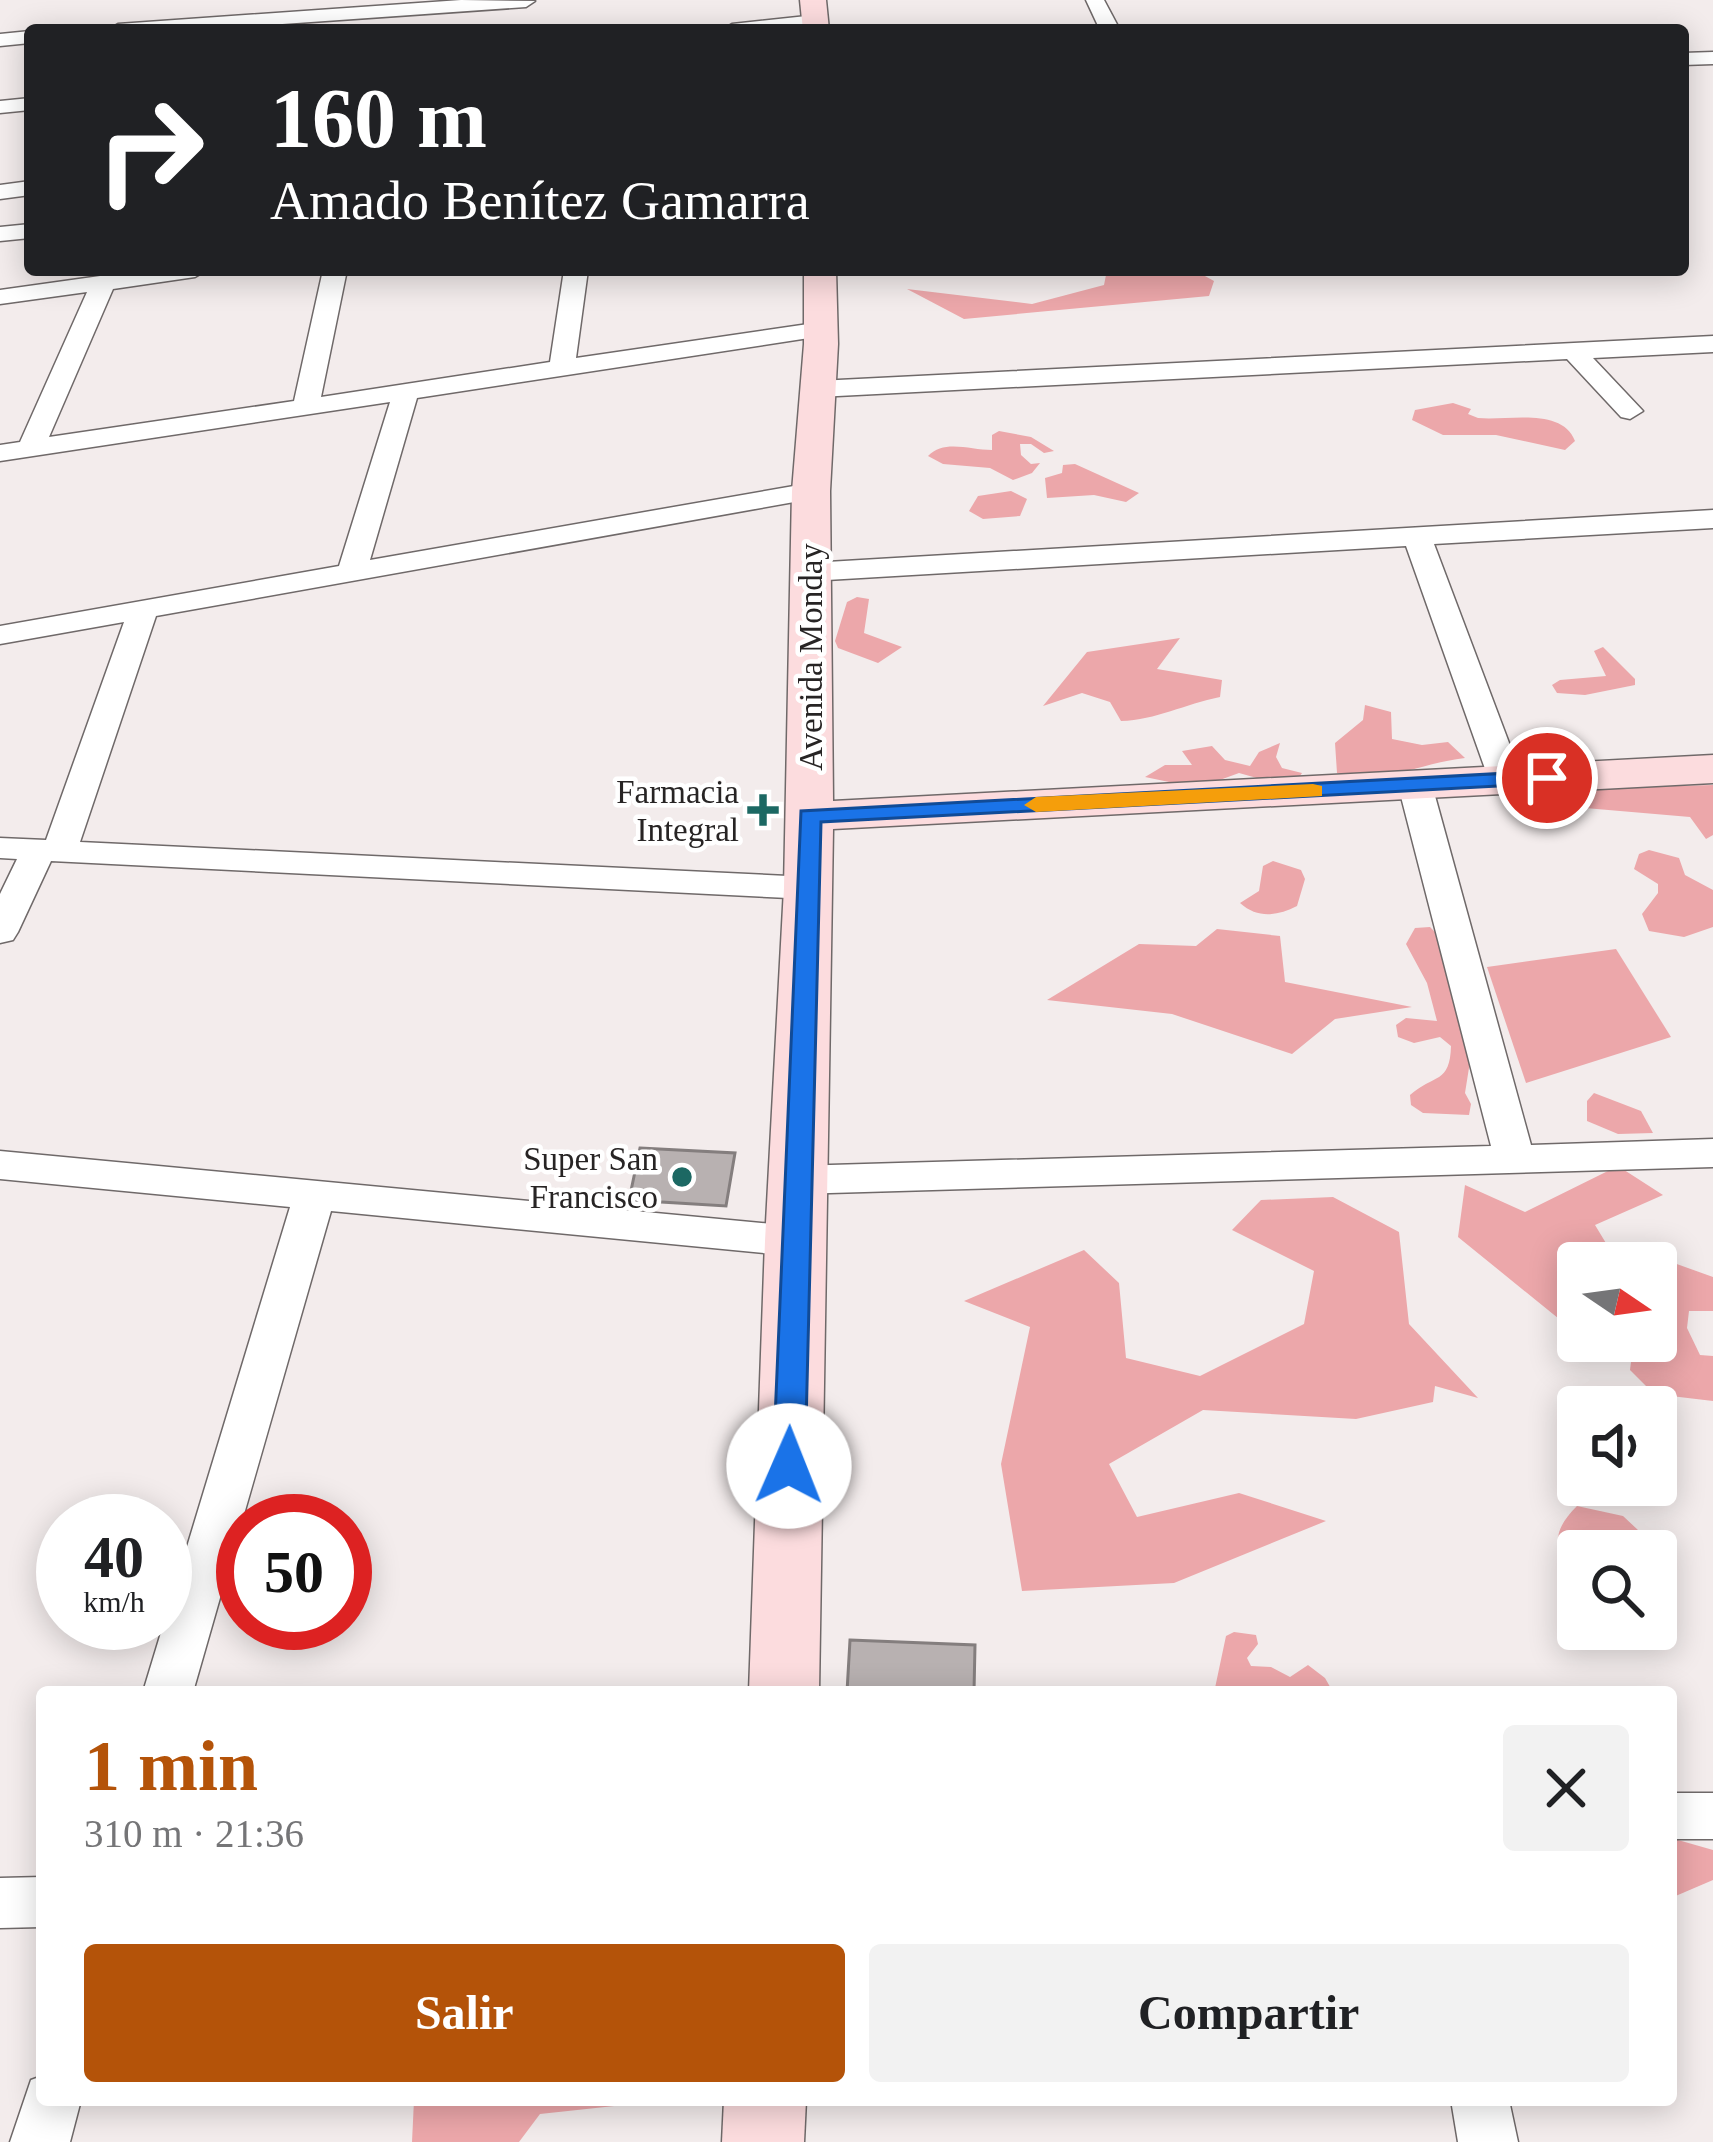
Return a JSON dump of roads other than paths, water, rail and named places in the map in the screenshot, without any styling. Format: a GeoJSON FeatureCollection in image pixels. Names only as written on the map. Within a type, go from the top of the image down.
{"type":"FeatureCollection","features":[{"type":"Feature","properties":{"kind":"main road","name":"Avenida Monday"},"geometry":{"type":"LineString","coordinates":[[784,1686],[795,1210],[809,888],[811,491],[822,329],[820,276]]}},
{"type":"Feature","properties":{"kind":"main road"},"geometry":{"type":"LineString","coordinates":[[809,816],[1713,769]]}},
{"type":"Feature","properties":{"kind":"main road"},"geometry":{"type":"LineString","coordinates":[[763,2142],[765,2106]]}},
{"type":"Feature","properties":{"kind":"street"},"geometry":{"type":"LineString","coordinates":[[176,24],[526,1],[542,24]]}},
{"type":"Feature","properties":{"kind":"street"},"geometry":{"type":"LineString","coordinates":[[770,24],[815,17]]}},
{"type":"Feature","properties":{"kind":"street"},"geometry":{"type":"LineString","coordinates":[[0,297],[153,276]]}},
{"type":"Feature","properties":{"kind":"street"},"geometry":{"type":"LineString","coordinates":[[305,406],[334,276]]}},
{"type":"Feature","properties":{"kind":"street"},"geometry":{"type":"LineString","coordinates":[[562,368],[575,276]]}},
{"type":"Feature","properties":{"kind":"street"},"geometry":{"type":"LineString","coordinates":[[31,448],[104,283]]}},
{"type":"Feature","properties":{"kind":"street"},"geometry":{"type":"LineString","coordinates":[[0,453],[822,329]]}},
{"type":"Feature","properties":{"kind":"street"},"geometry":{"type":"LineString","coordinates":[[818,389],[1713,344]]}},
{"type":"Feature","properties":{"kind":"street"},"geometry":{"type":"LineString","coordinates":[[1575,353],[1630,411]]}},
{"type":"Feature","properties":{"kind":"street"},"geometry":{"type":"LineString","coordinates":[[352,573],[406,392]]}},
{"type":"Feature","properties":{"kind":"street"},"geometry":{"type":"LineString","coordinates":[[0,635],[811,491]]}},
{"type":"Feature","properties":{"kind":"street"},"geometry":{"type":"LineString","coordinates":[[810,572],[1713,519]]}},
{"type":"Feature","properties":{"kind":"street"},"geometry":{"type":"LineString","coordinates":[[1416,533],[1506,780]]}},
{"type":"Feature","properties":{"kind":"street"},"geometry":{"type":"LineString","coordinates":[[0,932],[50,849],[143,610]]}},
{"type":"Feature","properties":{"kind":"street"},"geometry":{"type":"LineString","coordinates":[[1415,785],[1515,1159]]}},
{"type":"Feature","properties":{"kind":"street"},"geometry":{"type":"LineString","coordinates":[[0,848],[809,888]]}},
{"type":"Feature","properties":{"kind":"street"},"geometry":{"type":"LineString","coordinates":[[0,1166],[315,1194],[795,1210],[1515,1159],[1713,1153]]}},
{"type":"Feature","properties":{"kind":"street"},"geometry":{"type":"LineString","coordinates":[[170,1686],[315,1194]]}},
{"type":"Feature","properties":{"kind":"street"},"geometry":{"type":"LineString","coordinates":[[1677,1816],[1713,1816]]}},
{"type":"Feature","properties":{"kind":"street"},"geometry":{"type":"LineString","coordinates":[[0,1903],[36,1901]]}},
{"type":"Feature","properties":{"kind":"street"},"geometry":{"type":"LineString","coordinates":[[40,2142],[50,2106]]}},
{"type":"Feature","properties":{"kind":"street"},"geometry":{"type":"LineString","coordinates":[[1481,2106],[1487,2142]]}},
{"type":"Feature","properties":{"kind":"place","name":"Farmacia Integral"},"geometry":{"type":"Point","coordinates":[763,810]}},
{"type":"Feature","properties":{"kind":"place","name":"Super San Francisco"},"geometry":{"type":"Point","coordinates":[682,1177]}}]}
